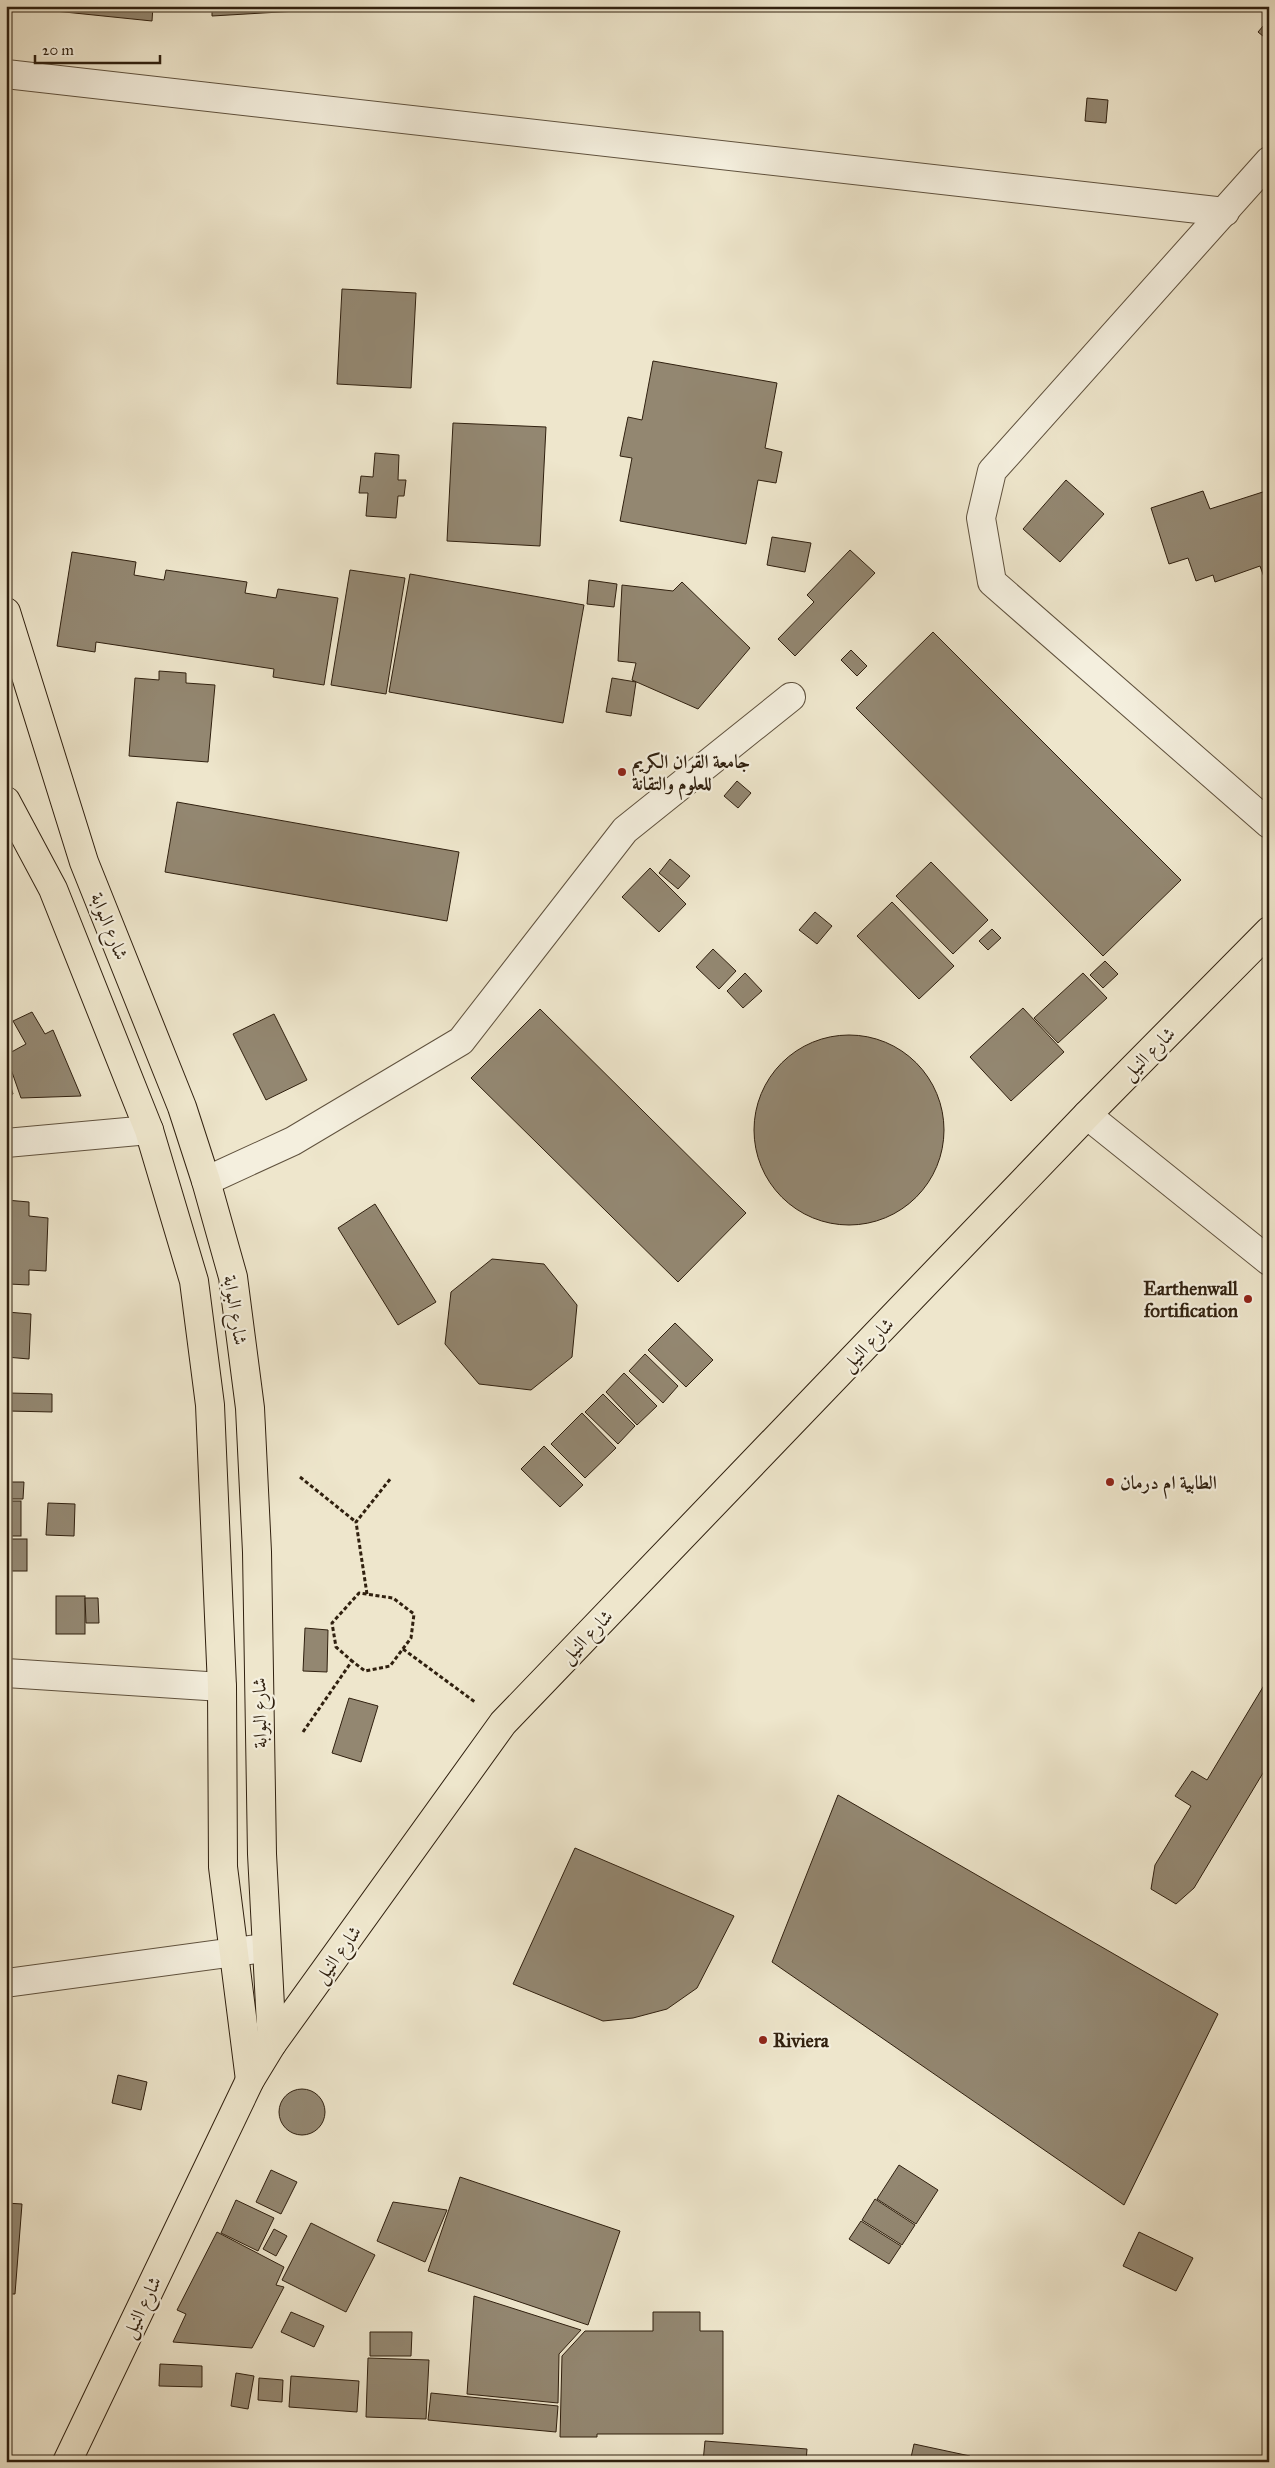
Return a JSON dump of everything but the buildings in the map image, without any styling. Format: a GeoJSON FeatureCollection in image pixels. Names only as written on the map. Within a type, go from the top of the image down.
{"type":"FeatureCollection","features":[{"type":"Feature","properties":{"kind":"main road","name":"شارع البوابة"},"geometry":{"type":"LineString","coordinates":[[6,612],[84,862],[182,1107],[206,1181],[233,1277],[250,1408],[257,1552],[265,1948],[272,2044]]}},
{"type":"Feature","properties":{"kind":"main road","name":"شارع البوابة"},"geometry":{"type":"LineString","coordinates":[[6,801],[53,889],[148,1130],[194,1281],[210,1405],[222,1687],[223,1867],[250,2080]]}},
{"type":"Feature","properties":{"kind":"main road","name":"شارع النيل"},"geometry":{"type":"LineString","coordinates":[[67,2462],[250,2080],[272,2044],[503,1723],[1087,1115],[1269,931]]}},
{"type":"Feature","properties":{"kind":"street"},"geometry":{"type":"LineString","coordinates":[[6,74],[1225,212]]}},
{"type":"Feature","properties":{"kind":"street"},"geometry":{"type":"LineString","coordinates":[[1269,161],[992,470],[981,518],[992,582],[1269,824]]}},
{"type":"Feature","properties":{"kind":"street"},"geometry":{"type":"LineString","coordinates":[[206,1181],[293,1141],[462,1041],[625,830],[791,697]]}},
{"type":"Feature","properties":{"kind":"street"},"geometry":{"type":"LineString","coordinates":[[1087,1115],[1269,1261]]}},
{"type":"Feature","properties":{"kind":"street"},"geometry":{"type":"LineString","coordinates":[[6,1144],[148,1130]]}},
{"type":"Feature","properties":{"kind":"street"},"geometry":{"type":"LineString","coordinates":[[6,1673],[222,1687]]}},
{"type":"Feature","properties":{"kind":"street"},"geometry":{"type":"LineString","coordinates":[[6,1983],[265,1948]]}},
{"type":"Feature","properties":{"kind":"path"},"geometry":{"type":"LineString","coordinates":[[300,1477],[356,1522],[367,1594]]}},
{"type":"Feature","properties":{"kind":"path"},"geometry":{"type":"LineString","coordinates":[[356,1522],[391,1478]]}},
{"type":"Feature","properties":{"kind":"path"},"geometry":{"type":"LineString","coordinates":[[358,1593],[393,1598],[414,1614],[411,1638],[403,1649],[390,1666],[365,1671],[336,1647],[332,1623],[358,1593]]}},
{"type":"Feature","properties":{"kind":"path"},"geometry":{"type":"LineString","coordinates":[[403,1649],[503,1723]]}},
{"type":"Feature","properties":{"kind":"path"},"geometry":{"type":"LineString","coordinates":[[303,1732],[352,1661]]}},
{"type":"Feature","properties":{"kind":"place","name":"جامعة القران الكريم للعلوم والتقانة"},"geometry":{"type":"Point","coordinates":[622,772]}},
{"type":"Feature","properties":{"kind":"place","name":"Earthenwall fortification"},"geometry":{"type":"Point","coordinates":[1248,1299]}},
{"type":"Feature","properties":{"kind":"place","name":"الطابية ام درمان"},"geometry":{"type":"Point","coordinates":[1110,1482]}},
{"type":"Feature","properties":{"kind":"place","name":"Riviera"},"geometry":{"type":"Point","coordinates":[763,2040]}}]}
